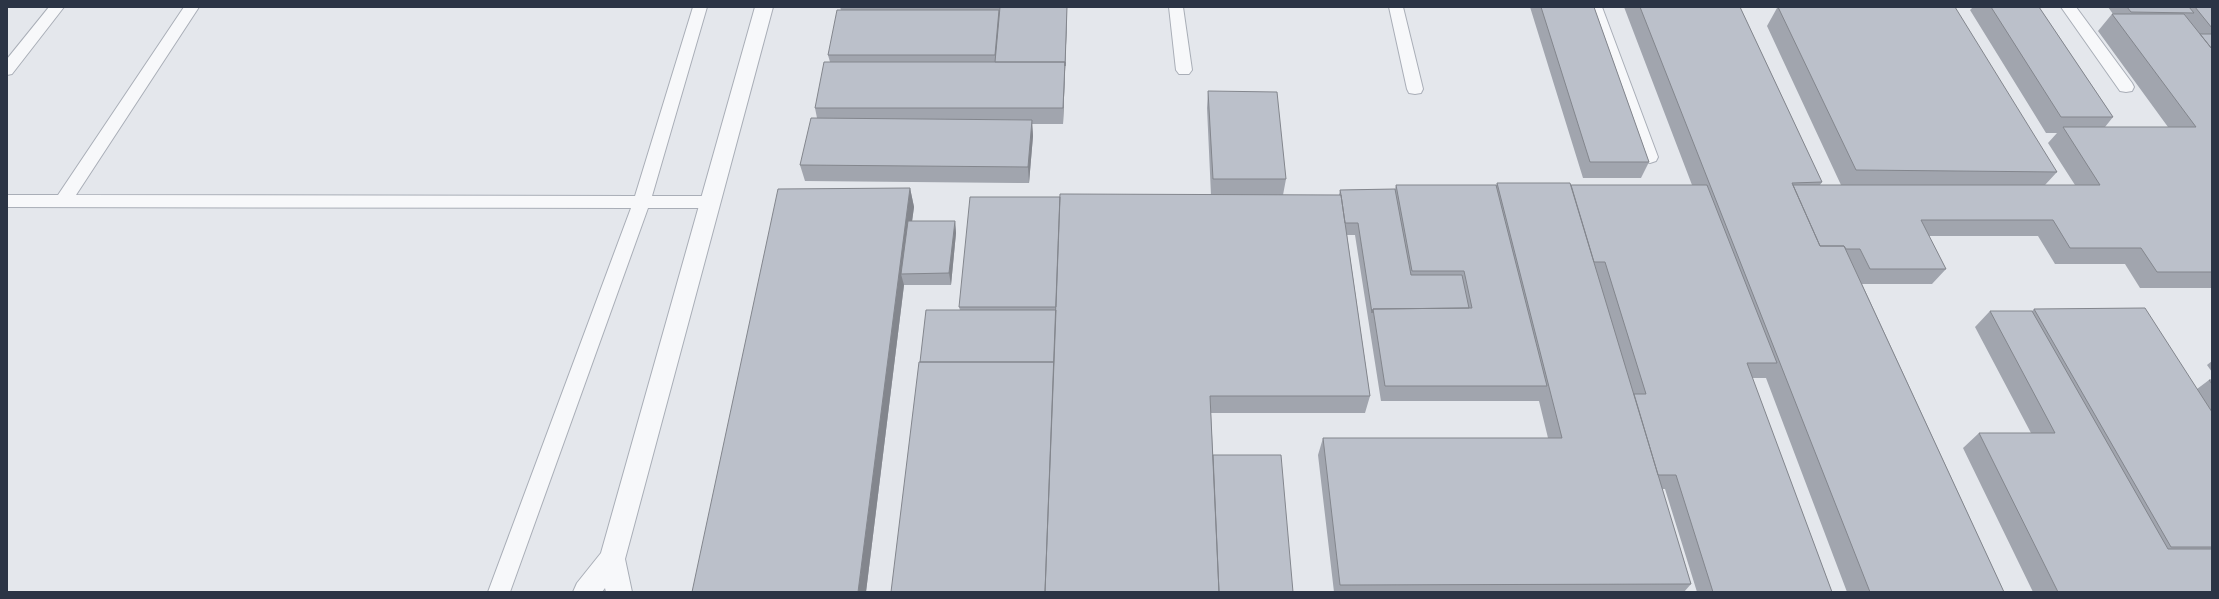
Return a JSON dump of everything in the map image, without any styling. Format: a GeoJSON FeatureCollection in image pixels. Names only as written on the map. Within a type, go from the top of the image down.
{"type":"FeatureCollection","features":[{"type":"Feature","properties":{"kind":"street"},"geometry":{"type":"LineString","coordinates":[[586,592],[612,559],[709,202],[764,7]]}},
{"type":"Feature","properties":{"kind":"street"},"geometry":{"type":"LineString","coordinates":[[612,559],[619,592]]}},
{"type":"Feature","properties":{"kind":"lane"},"geometry":{"type":"LineString","coordinates":[[7,70],[57,7]]}},
{"type":"Feature","properties":{"kind":"lane"},"geometry":{"type":"LineString","coordinates":[[63,201],[192,7]]}},
{"type":"Feature","properties":{"kind":"lane"},"geometry":{"type":"LineString","coordinates":[[499,592],[642,201],[700,7]]}},
{"type":"Feature","properties":{"kind":"lane"},"geometry":{"type":"LineString","coordinates":[[1176,7],[1184,70]]}},
{"type":"Feature","properties":{"kind":"lane"},"geometry":{"type":"LineString","coordinates":[[1396,7],[1415,89]]}},
{"type":"Feature","properties":{"kind":"lane"},"geometry":{"type":"LineString","coordinates":[[1595,7],[1650,157]]}},
{"type":"Feature","properties":{"kind":"lane"},"geometry":{"type":"LineString","coordinates":[[2068,7],[2126,87]]}},
{"type":"Feature","properties":{"kind":"lane"},"geometry":{"type":"LineString","coordinates":[[7,201],[709,202]]}},
{"type":"Feature","properties":{"kind":"building"},"geometry":{"type":"Polygon","coordinates":[[[1000,7],[1067,7],[1065,66],[1065,62],[995,62],[1000,7]]]}},
{"type":"Feature","properties":{"kind":"building"},"geometry":{"type":"Polygon","coordinates":[[[1541,7],[1594,7],[1649,162],[1590,162],[1541,7]]]}},
{"type":"Feature","properties":{"kind":"building"},"geometry":{"type":"Polygon","coordinates":[[[1640,7],[1740,7],[1822,182],[1792,183],[1820,246],[1844,246],[2004,592],[1870,592],[1640,7]]]}},
{"type":"Feature","properties":{"kind":"building"},"geometry":{"type":"Polygon","coordinates":[[[1778,7],[1955,7],[2057,172],[1856,170],[1778,7]]]}},
{"type":"Feature","properties":{"kind":"building"},"geometry":{"type":"Polygon","coordinates":[[[1991,7],[2039,7],[2113,117],[2061,117],[1991,7]]]}},
{"type":"Feature","properties":{"kind":"building"},"geometry":{"type":"Polygon","coordinates":[[[2127,7],[2189,7],[2194,13],[2131,12],[2127,7]]]}},
{"type":"Feature","properties":{"kind":"building"},"geometry":{"type":"Polygon","coordinates":[[[2195,7],[2212,7],[2212,28],[2195,7]]]}},
{"type":"Feature","properties":{"kind":"building"},"geometry":{"type":"Polygon","coordinates":[[[837,10],[999,10],[995,55],[828,55],[837,10]]]}},
{"type":"Feature","properties":{"kind":"building"},"geometry":{"type":"Polygon","coordinates":[[[2112,14],[2184,14],[2212,49],[2212,272],[2157,272],[2141,248],[2070,248],[2053,220],[1921,220],[1946,269],[1870,269],[1860,249],[1846,249],[1844,246],[1820,246],[1793,185],[2100,185],[2063,127],[2196,127],[2112,14]]]}},
{"type":"Feature","properties":{"kind":"building"},"geometry":{"type":"Polygon","coordinates":[[[2200,34],[2212,34],[2212,49],[2200,34]]]}},
{"type":"Feature","properties":{"kind":"building"},"geometry":{"type":"Polygon","coordinates":[[[824,62],[1065,62],[1063,108],[815,108],[824,62]]]}},
{"type":"Feature","properties":{"kind":"building"},"geometry":{"type":"Polygon","coordinates":[[[1208,91],[1277,92],[1286,179],[1213,179],[1208,91]]]}},
{"type":"Feature","properties":{"kind":"building"},"geometry":{"type":"Polygon","coordinates":[[[811,118],[1032,120],[1028,167],[800,165],[811,118]]]}},
{"type":"Feature","properties":{"kind":"building"},"geometry":{"type":"Polygon","coordinates":[[[1497,183],[1570,183],[1691,584],[1340,585],[1323,438],[1562,438],[1497,183]]]}},
{"type":"Feature","properties":{"kind":"building"},"geometry":{"type":"Polygon","coordinates":[[[1396,185],[1496,185],[1547,386],[1385,386],[1373,309],[1472,308],[1464,271],[1412,271],[1396,185]]]}},
{"type":"Feature","properties":{"kind":"building"},"geometry":{"type":"Polygon","coordinates":[[[1571,185],[1707,185],[1777,363],[1747,363],[1832,592],[1713,592],[1676,475],[1658,475],[1634,394],[1646,394],[1605,262],[1594,262],[1571,185]]]}},
{"type":"Feature","properties":{"kind":"building"},"geometry":{"type":"Polygon","coordinates":[[[910,188],[858,592],[692,592],[778,189],[910,188]]]}},
{"type":"Feature","properties":{"kind":"building"},"geometry":{"type":"Polygon","coordinates":[[[1395,189],[1411,275],[1462,275],[1469,308],[1373,309],[1372,313],[1358,223],[1345,223],[1340,190],[1395,189]]]}},
{"type":"Feature","properties":{"kind":"building"},"geometry":{"type":"Polygon","coordinates":[[[1060,194],[1341,195],[1370,396],[1210,396],[1219,592],[1045,592],[1060,194]]]}},
{"type":"Feature","properties":{"kind":"building"},"geometry":{"type":"Polygon","coordinates":[[[970,197],[1060,197],[1056,307],[959,307],[970,197]]]}},
{"type":"Feature","properties":{"kind":"building"},"geometry":{"type":"Polygon","coordinates":[[[908,221],[955,221],[949,273],[901,274],[908,221]]]}},
{"type":"Feature","properties":{"kind":"building"},"geometry":{"type":"Polygon","coordinates":[[[2145,308],[2212,412],[2212,547],[2171,547],[2034,309],[2145,308]]]}},
{"type":"Feature","properties":{"kind":"building"},"geometry":{"type":"Polygon","coordinates":[[[926,310],[1056,310],[1054,362],[920,362],[926,310]]]}},
{"type":"Feature","properties":{"kind":"building"},"geometry":{"type":"Polygon","coordinates":[[[1990,311],[2032,311],[2168,549],[2212,549],[2212,592],[2058,592],[1979,433],[2055,433],[1990,311]]]}},
{"type":"Feature","properties":{"kind":"building"},"geometry":{"type":"Polygon","coordinates":[[[919,362],[1054,362],[1045,592],[891,592],[919,362]]]}},
{"type":"Feature","properties":{"kind":"building"},"geometry":{"type":"Polygon","coordinates":[[[1213,455],[1281,455],[1293,592],[1219,592],[1213,455]]]}}]}
